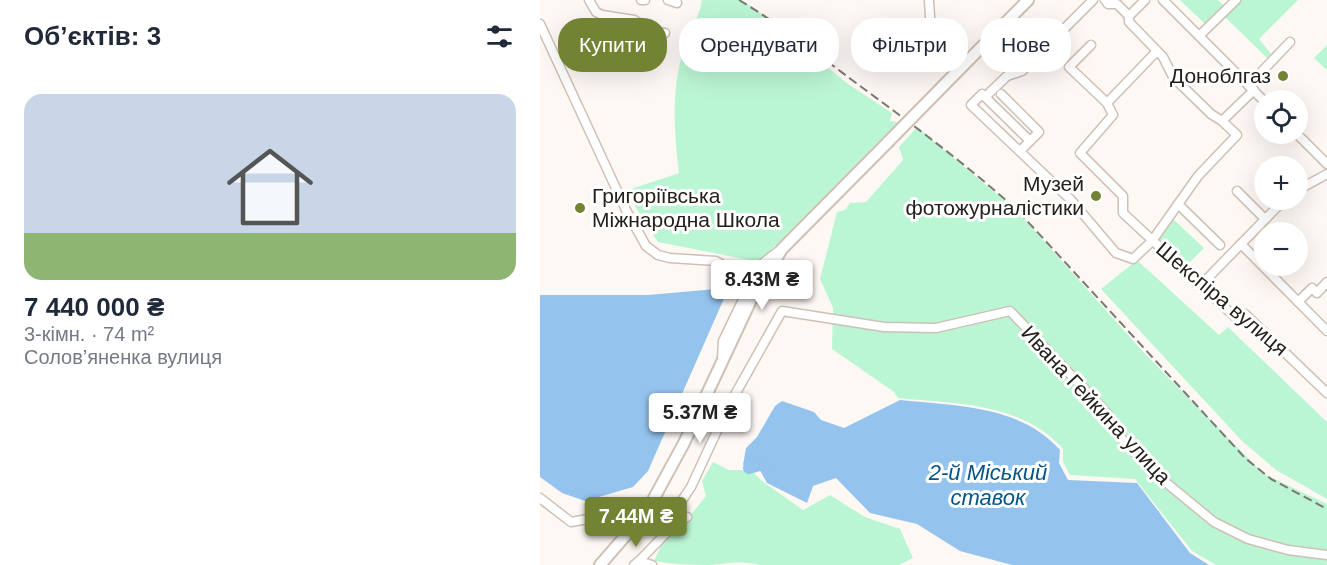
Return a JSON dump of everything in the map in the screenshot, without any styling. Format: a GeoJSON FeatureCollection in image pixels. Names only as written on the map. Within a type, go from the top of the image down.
{"type":"FeatureCollection","features":[{"type":"Feature","properties":{"kind":"main road"},"geometry":{"type":"LineString","coordinates":[[600,565],[647,511],[684,443],[758,287],[782,249],[1028,0]]}},
{"type":"Feature","properties":{"kind":"street"},"geometry":{"type":"LineString","coordinates":[[589,0],[596,12],[621,18]]}},
{"type":"Feature","properties":{"kind":"street"},"geometry":{"type":"LineString","coordinates":[[929,0],[930,18]]}},
{"type":"Feature","properties":{"kind":"street"},"geometry":{"type":"LineString","coordinates":[[985,97],[1007,76],[1022,71],[1093,0]]}},
{"type":"Feature","properties":{"kind":"street"},"geometry":{"type":"LineString","coordinates":[[1030,141],[982,94],[971,105],[1013,146],[1022,150],[1071,200],[1116,253],[1133,259],[1152,241],[1198,176],[1237,135],[1211,114],[1173,77],[1163,57],[1129,22],[1129,16],[1117,4],[1108,4],[1105,0]]}},
{"type":"Feature","properties":{"kind":"street"},"geometry":{"type":"LineString","coordinates":[[1129,16],[1145,0]]}},
{"type":"Feature","properties":{"kind":"street"},"geometry":{"type":"LineString","coordinates":[[1163,0],[1254,90]]}},
{"type":"Feature","properties":{"kind":"street"},"geometry":{"type":"LineString","coordinates":[[1220,0],[1228,8]]}},
{"type":"Feature","properties":{"kind":"street"},"geometry":{"type":"LineString","coordinates":[[1199,36],[1236,0]]}},
{"type":"Feature","properties":{"kind":"street"},"geometry":{"type":"LineString","coordinates":[[540,24],[626,210],[646,246],[658,255],[670,258],[716,261],[749,280]]}},
{"type":"Feature","properties":{"kind":"street"},"geometry":{"type":"LineString","coordinates":[[1222,121],[1290,42]]}},
{"type":"Feature","properties":{"kind":"street"},"geometry":{"type":"LineString","coordinates":[[1091,45],[1069,67],[1107,103],[1157,51]]}},
{"type":"Feature","properties":{"kind":"street"},"geometry":{"type":"LineString","coordinates":[[1001,94],[1039,132],[1022,150]]}},
{"type":"Feature","properties":{"kind":"street","name":"Шекспіра вулиця"},"geometry":{"type":"LineString","coordinates":[[1107,103],[1113,112],[1113,117],[1080,153],[1123,196],[1123,213],[1234,316],[1245,314],[1327,393]]}},
{"type":"Feature","properties":{"kind":"street"},"geometry":{"type":"LineString","coordinates":[[1307,144],[1327,164]]}},
{"type":"Feature","properties":{"kind":"street"},"geometry":{"type":"LineString","coordinates":[[1308,184],[1327,174]]}},
{"type":"Feature","properties":{"kind":"street"},"geometry":{"type":"LineString","coordinates":[[1238,191],[1266,219]]}},
{"type":"Feature","properties":{"kind":"street"},"geometry":{"type":"LineString","coordinates":[[1178,204],[1220,245]]}},
{"type":"Feature","properties":{"kind":"street"},"geometry":{"type":"LineString","coordinates":[[1200,286],[1275,210]]}},
{"type":"Feature","properties":{"kind":"street"},"geometry":{"type":"LineString","coordinates":[[1241,244],[1327,331]]}},
{"type":"Feature","properties":{"kind":"street"},"geometry":{"type":"LineString","coordinates":[[722,362],[723,341],[749,287],[749,280],[761,264],[782,249]]}},
{"type":"Feature","properties":{"kind":"street"},"geometry":{"type":"LineString","coordinates":[[1298,302],[1312,288],[1317,293],[1327,282]]}},
{"type":"Feature","properties":{"kind":"street","name":"Ивана Гейкина улица"},"geometry":{"type":"LineString","coordinates":[[672,527],[674,512],[691,487],[728,407],[782,311],[884,327],[936,328],[1010,311],[1107,413],[1122,439],[1152,471],[1214,522],[1248,539],[1288,550],[1327,555]]}},
{"type":"Feature","properties":{"kind":"street"},"geometry":{"type":"LineString","coordinates":[[540,498],[572,522],[627,512],[647,511]]}},
{"type":"Feature","properties":{"kind":"street"},"geometry":{"type":"LineString","coordinates":[[636,563],[672,527],[687,518]]}},
{"type":"Feature","properties":{"kind":"street"},"geometry":{"type":"LineString","coordinates":[[636,563],[652,565]]}},
{"type":"Feature","properties":{"kind":"green space"},"geometry":{"type":"Polygon","coordinates":[[[702,0],[739,0],[767,18],[696,18],[702,0]]]}},
{"type":"Feature","properties":{"kind":"green space"},"geometry":{"type":"Polygon","coordinates":[[[1180,0],[1218,0],[1225,7],[1207,26],[1180,0]]]}},
{"type":"Feature","properties":{"kind":"green space"},"geometry":{"type":"Polygon","coordinates":[[[1238,0],[1298,0],[1259,39],[1272,55],[1269,60],[1223,15],[1238,0]]]}},
{"type":"Feature","properties":{"kind":"green space"},"geometry":{"type":"Polygon","coordinates":[[[1327,45],[1327,70],[1314,58],[1327,45]]]}},
{"type":"Feature","properties":{"kind":"green space"},"geometry":{"type":"Polygon","coordinates":[[[679,67],[679,72],[833,72],[892,113],[890,121],[898,122],[759,262],[658,242],[625,191],[679,173],[675,127],[679,67]]]}},
{"type":"Feature","properties":{"kind":"green space"},"geometry":{"type":"Polygon","coordinates":[[[917,127],[1017,211],[1146,355],[1264,474],[1327,504],[1327,565],[1216,565],[1192,551],[1135,479],[1070,475],[1063,462],[1063,449],[1028,422],[1008,414],[965,404],[898,398],[894,392],[832,349],[833,308],[820,279],[837,212],[845,210],[850,203],[866,202],[903,160],[899,147],[917,127]]]}},
{"type":"Feature","properties":{"kind":"green space"},"geometry":{"type":"Polygon","coordinates":[[[1173,219],[1204,248],[1187,265],[1159,239],[1173,219]]]}},
{"type":"Feature","properties":{"kind":"green space"},"geometry":{"type":"Polygon","coordinates":[[[1137,260],[1219,335],[1228,327],[1327,422],[1327,499],[1276,470],[1242,441],[1101,289],[1137,260]]]}},
{"type":"Feature","properties":{"kind":"green space"},"geometry":{"type":"Polygon","coordinates":[[[713,462],[729,470],[751,470],[762,481],[803,510],[830,495],[865,517],[900,529],[913,558],[899,565],[740,563],[701,565],[654,561],[662,543],[681,527],[706,496],[702,481],[713,462]]]}},
{"type":"Feature","properties":{"kind":"water"},"geometry":{"type":"Polygon","coordinates":[[[716,289],[726,294],[648,471],[633,487],[585,501],[562,493],[540,477],[540,295],[648,295],[716,289]]]}},
{"type":"Feature","properties":{"kind":"water","name":"2-й Міський ставок"},"geometry":{"type":"Polygon","coordinates":[[[900,400],[986,410],[1007,416],[1044,435],[1060,450],[1059,463],[1068,480],[1137,483],[1190,553],[1209,565],[1012,565],[960,551],[917,524],[870,513],[836,478],[813,486],[807,503],[767,483],[756,463],[743,465],[746,448],[757,437],[775,406],[782,401],[814,412],[821,420],[844,428],[900,400]]]}},
{"type":"Feature","properties":{"kind":"waterway"},"geometry":{"type":"LineString","coordinates":[[749,468],[774,461]]}},
{"type":"Feature","properties":{"kind":"railway"},"geometry":{"type":"LineString","coordinates":[[739,0],[811,49],[998,193],[1018,211],[1245,458],[1271,479],[1327,509]]}},
{"type":"Feature","properties":{"kind":"place","name":"Доноблгаз"},"geometry":{"type":"Point","coordinates":[1283,76]}},
{"type":"Feature","properties":{"kind":"place","name":"Музей фотожурналістики"},"geometry":{"type":"Point","coordinates":[1096,196]}},
{"type":"Feature","properties":{"kind":"place","name":"Григоріївська Міжнародна Школа"},"geometry":{"type":"Point","coordinates":[580,208]}}]}
